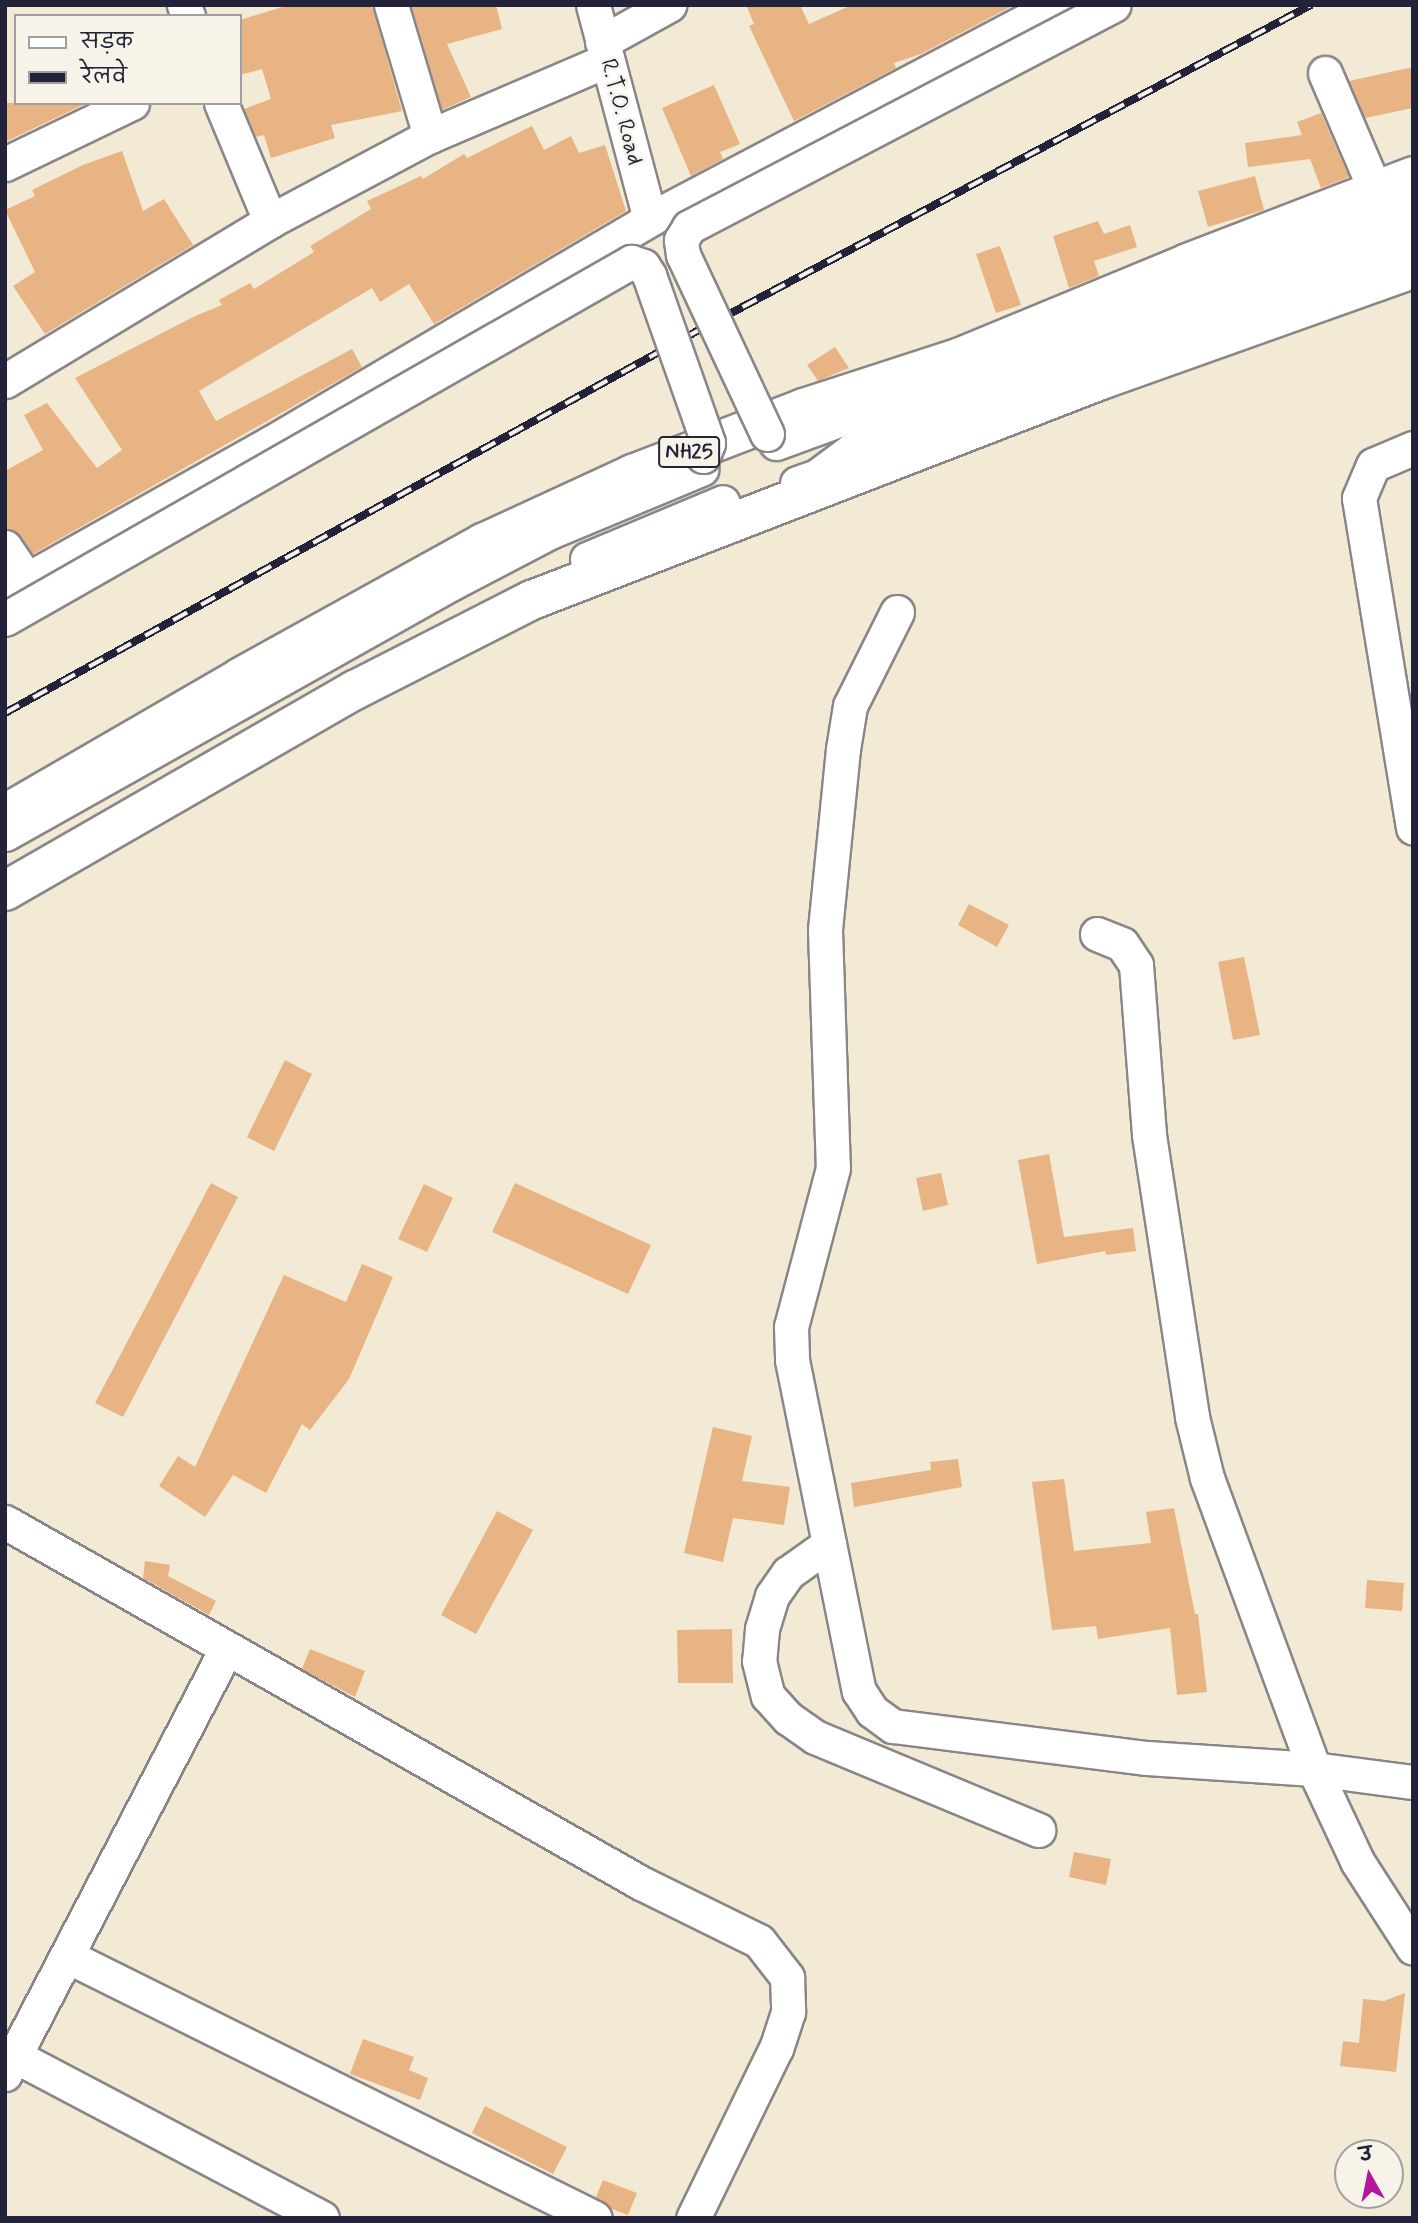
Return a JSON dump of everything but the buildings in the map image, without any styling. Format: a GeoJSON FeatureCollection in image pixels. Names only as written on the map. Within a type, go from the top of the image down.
{"type":"FeatureCollection","features":[{"type":"Feature","properties":{"kind":"main road","name":"NH25"},"geometry":{"type":"LineString","coordinates":[[5,814],[241,677],[483,543],[620,480],[804,408],[958,358],[1188,263],[1413,176]]}},
{"type":"Feature","properties":{"kind":"main road"},"geometry":{"type":"LineString","coordinates":[[5,891],[355,690],[532,600],[1101,380],[1413,269]]}},
{"type":"Feature","properties":{"kind":"street"},"geometry":{"type":"LineString","coordinates":[[391,5],[430,136]]}},
{"type":"Feature","properties":{"kind":"street","name":"R.T.O. Road"},"geometry":{"type":"LineString","coordinates":[[593,5],[650,219]]}},
{"type":"Feature","properties":{"kind":"street"},"geometry":{"type":"LineString","coordinates":[[5,381],[271,221],[430,136],[604,51],[669,5]]}},
{"type":"Feature","properties":{"kind":"street"},"geometry":{"type":"LineString","coordinates":[[5,547],[16,586],[272,442],[650,219],[1056,5]]}},
{"type":"Feature","properties":{"kind":"street"},"geometry":{"type":"LineString","coordinates":[[774,492],[783,467],[683,255],[681,240],[689,227],[1113,5]]}},
{"type":"Feature","properties":{"kind":"street"},"geometry":{"type":"LineString","coordinates":[[1325,73],[1376,192]]}},
{"type":"Feature","properties":{"kind":"street"},"geometry":{"type":"LineString","coordinates":[[5,164],[128,105]]}},
{"type":"Feature","properties":{"kind":"street"},"geometry":{"type":"LineString","coordinates":[[222,105],[271,221]]}},
{"type":"Feature","properties":{"kind":"street"},"geometry":{"type":"LineString","coordinates":[[5,834],[452,583],[705,456],[718,433],[742,425],[771,438],[1132,313],[1413,201]]}},
{"type":"Feature","properties":{"kind":"street"},"geometry":{"type":"LineString","coordinates":[[5,619],[631,262],[643,266],[649,275],[705,456],[704,483],[723,502],[737,507],[751,506],[774,492],[817,476],[852,450],[876,440],[1049,377],[1413,233]]}},
{"type":"Feature","properties":{"kind":"street"},"geometry":{"type":"LineString","coordinates":[[1413,448],[1373,465],[1359,498],[1413,828]]}},
{"type":"Feature","properties":{"kind":"street"},"geometry":{"type":"LineString","coordinates":[[5,878],[472,616],[558,571],[723,502]]}},
{"type":"Feature","properties":{"kind":"street"},"geometry":{"type":"LineString","coordinates":[[897,612],[850,706],[843,749],[825,930],[833,1168],[791,1327],[792,1360],[859,1691],[872,1711],[893,1727],[1147,1758],[1314,1769],[1413,1782]]}},
{"type":"Feature","properties":{"kind":"street"},"geometry":{"type":"LineString","coordinates":[[1097,934],[1122,944],[1136,965],[1150,1148],[1192,1417],[1207,1478],[1314,1769],[1357,1861],[1413,1948]]}},
{"type":"Feature","properties":{"kind":"street"},"geometry":{"type":"LineString","coordinates":[[5,1522],[640,1884],[759,1941],[787,1977],[788,2012],[775,2048],[693,2218]]}},
{"type":"Feature","properties":{"kind":"street"},"geometry":{"type":"LineString","coordinates":[[829,1544],[788,1573],[772,1596],[762,1629],[759,1661],[768,1696],[788,1718],[815,1737],[1038,1830]]}},
{"type":"Feature","properties":{"kind":"street"},"geometry":{"type":"LineString","coordinates":[[227,1648],[10,2065],[322,2218]]}},
{"type":"Feature","properties":{"kind":"street"},"geometry":{"type":"LineString","coordinates":[[66,1956],[595,2218]]}},
{"type":"Feature","properties":{"kind":"railway"},"geometry":{"type":"LineString","coordinates":[[5,713],[686,337],[1311,5]]}}]}
